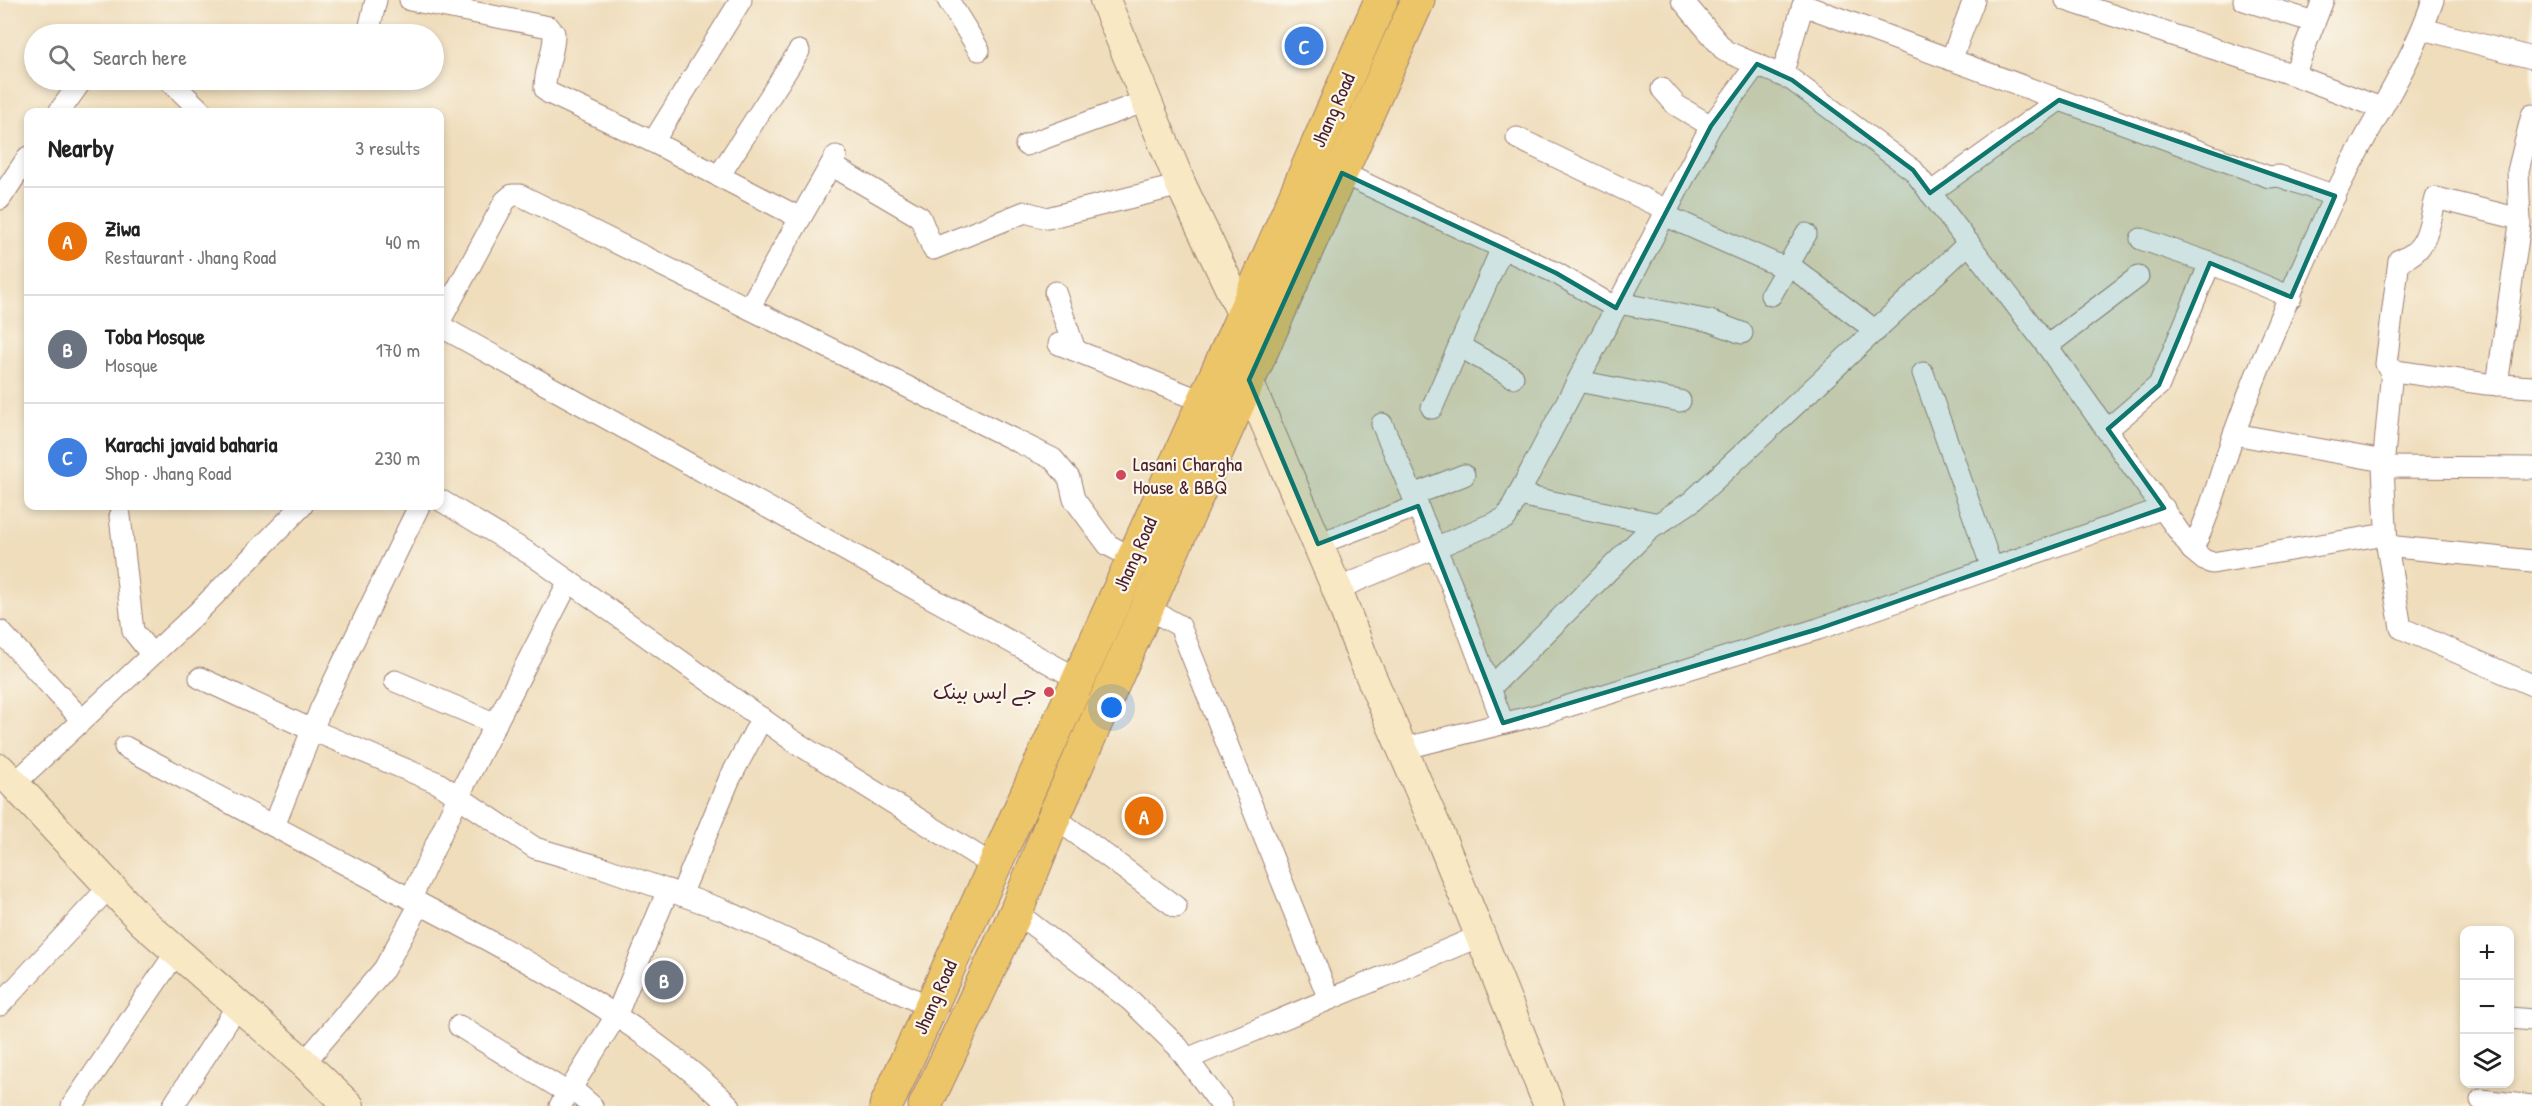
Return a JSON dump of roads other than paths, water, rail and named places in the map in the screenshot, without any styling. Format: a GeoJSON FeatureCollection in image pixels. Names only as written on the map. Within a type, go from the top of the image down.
{"type":"FeatureCollection","features":[{"type":"Feature","properties":{"kind":"main road"},"geometry":{"type":"LineString","coordinates":[[1105,0],[1237,328],[1249,380],[1549,1106]]}},
{"type":"Feature","properties":{"kind":"main road","name":"Jhang Road"},"geometry":{"type":"LineString","coordinates":[[886,1106],[1204,402],[1381,0]]}},
{"type":"Feature","properties":{"kind":"main road","name":"Jhang Road"},"geometry":{"type":"LineString","coordinates":[[925,1106],[1016,912],[1054,818],[1418,0]]}},
{"type":"Feature","properties":{"kind":"main road"},"geometry":{"type":"LineString","coordinates":[[7,777],[143,922],[304,1064],[338,1102]]}},
{"type":"Feature","properties":{"kind":"street"},"geometry":{"type":"LineString","coordinates":[[370,24],[376,0]]}},
{"type":"Feature","properties":{"kind":"street"},"geometry":{"type":"LineString","coordinates":[[410,0],[549,27],[554,33],[554,41],[545,89],[800,218]]}},
{"type":"Feature","properties":{"kind":"street"},"geometry":{"type":"LineString","coordinates":[[653,142],[741,0]]}},
{"type":"Feature","properties":{"kind":"street"},"geometry":{"type":"LineString","coordinates":[[948,0],[979,50]]}},
{"type":"Feature","properties":{"kind":"street"},"geometry":{"type":"LineString","coordinates":[[1682,0],[1725,51],[1792,80],[1913,170],[2108,429],[2192,550],[2204,560],[2212,563],[2387,540],[2532,561]]}},
{"type":"Feature","properties":{"kind":"street"},"geometry":{"type":"LineString","coordinates":[[1951,60],[1974,0]]}},
{"type":"Feature","properties":{"kind":"street"},"geometry":{"type":"LineString","coordinates":[[2066,0],[2294,75],[2381,108]]}},
{"type":"Feature","properties":{"kind":"street"},"geometry":{"type":"LineString","coordinates":[[2244,0],[2314,22]]}},
{"type":"Feature","properties":{"kind":"street"},"geometry":{"type":"LineString","coordinates":[[2294,75],[2323,0]]}},
{"type":"Feature","properties":{"kind":"street"},"geometry":{"type":"LineString","coordinates":[[2192,550],[2202,530],[2234,434],[2335,196],[2423,29],[2433,0]]}},
{"type":"Feature","properties":{"kind":"street"},"geometry":{"type":"LineString","coordinates":[[1782,75],[1803,5],[2269,177],[2279,176],[2335,196]]}},
{"type":"Feature","properties":{"kind":"street"},"geometry":{"type":"LineString","coordinates":[[2423,29],[2532,58]]}},
{"type":"Feature","properties":{"kind":"street"},"geometry":{"type":"LineString","coordinates":[[719,176],[799,51]]}},
{"type":"Feature","properties":{"kind":"street"},"geometry":{"type":"LineString","coordinates":[[1337,589],[1506,518],[1711,126],[1757,64]]}},
{"type":"Feature","properties":{"kind":"street"},"geometry":{"type":"LineString","coordinates":[[1662,89],[1676,105],[1711,126]]}},
{"type":"Feature","properties":{"kind":"street"},"geometry":{"type":"LineString","coordinates":[[62,108],[75,90]]}},
{"type":"Feature","properties":{"kind":"street"},"geometry":{"type":"LineString","coordinates":[[179,90],[198,108]]}},
{"type":"Feature","properties":{"kind":"street"},"geometry":{"type":"LineString","coordinates":[[1930,193],[2059,100]]}},
{"type":"Feature","properties":{"kind":"street"},"geometry":{"type":"LineString","coordinates":[[1026,145],[1146,101]]}},
{"type":"Feature","properties":{"kind":"street"},"geometry":{"type":"LineString","coordinates":[[2497,385],[2520,219],[2518,171],[2532,115]]}},
{"type":"Feature","properties":{"kind":"street"},"geometry":{"type":"LineString","coordinates":[[1517,138],[1666,213],[1788,267],[1876,331]]}},
{"type":"Feature","properties":{"kind":"street"},"geometry":{"type":"LineString","coordinates":[[749,308],[834,161],[920,217],[933,249],[1025,212],[1047,218],[1181,185]]}},
{"type":"Feature","properties":{"kind":"street"},"geometry":{"type":"LineString","coordinates":[[0,199],[24,163]]}},
{"type":"Feature","properties":{"kind":"street"},"geometry":{"type":"LineString","coordinates":[[1342,173],[1501,250],[1556,273],[1618,305],[1710,321],[1742,333]]}},
{"type":"Feature","properties":{"kind":"street"},"geometry":{"type":"LineString","coordinates":[[444,314],[505,201],[512,195],[520,195],[1053,459],[1069,478],[1074,499],[1108,545],[1133,558]]}},
{"type":"Feature","properties":{"kind":"street"},"geometry":{"type":"LineString","coordinates":[[2520,219],[2436,198],[2422,248],[2410,257],[2399,260],[2386,364],[2392,370],[2497,385],[2532,387]]}},
{"type":"Feature","properties":{"kind":"street"},"geometry":{"type":"LineString","coordinates":[[1770,295],[1806,234]]}},
{"type":"Feature","properties":{"kind":"street"},"geometry":{"type":"LineString","coordinates":[[2140,239],[2210,263],[2291,297]]}},
{"type":"Feature","properties":{"kind":"street"},"geometry":{"type":"LineString","coordinates":[[1490,688],[1649,530],[1691,502],[1969,243]]}},
{"type":"Feature","properties":{"kind":"street"},"geometry":{"type":"LineString","coordinates":[[1432,408],[1501,250]]}},
{"type":"Feature","properties":{"kind":"street"},"geometry":{"type":"LineString","coordinates":[[2108,429],[2159,385],[2210,263]]}},
{"type":"Feature","properties":{"kind":"street"},"geometry":{"type":"LineString","coordinates":[[2047,346],[2138,277]]}},
{"type":"Feature","properties":{"kind":"street"},"geometry":{"type":"LineString","coordinates":[[1055,292],[1067,347],[1204,402]]}},
{"type":"Feature","properties":{"kind":"street"},"geometry":{"type":"LineString","coordinates":[[444,328],[1078,679]]}},
{"type":"Feature","properties":{"kind":"street"},"geometry":{"type":"LineString","coordinates":[[1459,346],[1513,377]]}},
{"type":"Feature","properties":{"kind":"street"},"geometry":{"type":"LineString","coordinates":[[2392,370],[2384,464],[2387,540],[2401,628],[2532,685]]}},
{"type":"Feature","properties":{"kind":"street"},"geometry":{"type":"LineString","coordinates":[[1923,373],[1992,568]]}},
{"type":"Feature","properties":{"kind":"street"},"geometry":{"type":"LineString","coordinates":[[1578,381],[1680,401]]}},
{"type":"Feature","properties":{"kind":"street"},"geometry":{"type":"LineString","coordinates":[[1382,424],[1436,548],[1503,723]]}},
{"type":"Feature","properties":{"kind":"street"},"geometry":{"type":"LineString","coordinates":[[2234,434],[2384,464],[2532,468]]}},
{"type":"Feature","properties":{"kind":"street"},"geometry":{"type":"LineString","coordinates":[[1318,544],[1416,501],[1464,475]]}},
{"type":"Feature","properties":{"kind":"street"},"geometry":{"type":"LineString","coordinates":[[1519,495],[1659,524]]}},
{"type":"Feature","properties":{"kind":"street"},"geometry":{"type":"LineString","coordinates":[[444,502],[535,557],[762,718],[994,866]]}},
{"type":"Feature","properties":{"kind":"street"},"geometry":{"type":"LineString","coordinates":[[1402,749],[1503,723],[1818,629],[2164,508]]}},
{"type":"Feature","properties":{"kind":"street"},"geometry":{"type":"LineString","coordinates":[[7,777],[82,720],[152,655],[298,510]]}},
{"type":"Feature","properties":{"kind":"street"},"geometry":{"type":"LineString","coordinates":[[274,826],[312,730],[417,510]]}},
{"type":"Feature","properties":{"kind":"street"},"geometry":{"type":"LineString","coordinates":[[120,516],[133,631],[152,655]]}},
{"type":"Feature","properties":{"kind":"street"},"geometry":{"type":"LineString","coordinates":[[304,1064],[384,969],[458,797],[569,581]]}},
{"type":"Feature","properties":{"kind":"street"},"geometry":{"type":"LineString","coordinates":[[1147,608],[1180,626],[1329,999]]}},
{"type":"Feature","properties":{"kind":"street"},"geometry":{"type":"LineString","coordinates":[[0,631],[82,720]]}},
{"type":"Feature","properties":{"kind":"street"},"geometry":{"type":"LineString","coordinates":[[200,678],[312,730],[438,783],[534,848],[604,868],[724,910],[930,1007]]}},
{"type":"Feature","properties":{"kind":"street"},"geometry":{"type":"LineString","coordinates":[[395,681],[496,724]]}},
{"type":"Feature","properties":{"kind":"street"},"geometry":{"type":"LineString","coordinates":[[566,1096],[616,1016],[729,780],[762,718]]}},
{"type":"Feature","properties":{"kind":"street"},"geometry":{"type":"LineString","coordinates":[[125,747],[485,937],[616,1016],[711,1088],[730,1106]]}},
{"type":"Feature","properties":{"kind":"street"},"geometry":{"type":"LineString","coordinates":[[1054,818],[1176,908]]}},
{"type":"Feature","properties":{"kind":"street"},"geometry":{"type":"LineString","coordinates":[[0,1005],[110,886]]}},
{"type":"Feature","properties":{"kind":"street"},"geometry":{"type":"LineString","coordinates":[[1016,912],[1131,1001],[1187,1059],[1222,1106]]}},
{"type":"Feature","properties":{"kind":"street"},"geometry":{"type":"LineString","coordinates":[[1187,1059],[1480,936]]}},
{"type":"Feature","properties":{"kind":"street"},"geometry":{"type":"LineString","coordinates":[[72,1106],[177,951]]}},
{"type":"Feature","properties":{"kind":"street"},"geometry":{"type":"LineString","coordinates":[[173,1106],[238,1005]]}},
{"type":"Feature","properties":{"kind":"street"},"geometry":{"type":"LineString","coordinates":[[2514,1018],[2532,1020]]}},
{"type":"Feature","properties":{"kind":"street"},"geometry":{"type":"LineString","coordinates":[[459,1026],[566,1096],[592,1106]]}},
{"type":"Feature","properties":{"kind":"street"},"geometry":{"type":"LineString","coordinates":[[2481,1100],[2532,1106]]}},
{"type":"Feature","properties":{"kind":"place","name":"Karachi javaid baharia"},"geometry":{"type":"Point","coordinates":[1304,46]}},
{"type":"Feature","properties":{"kind":"place","name":"Lasani Chargha House & BBQ"},"geometry":{"type":"Point","coordinates":[1121,475]}},
{"type":"Feature","properties":{"kind":"place","name":"جے ایس بینک"},"geometry":{"type":"Point","coordinates":[1049,692]}},
{"type":"Feature","properties":{"kind":"place","name":"Ziwa"},"geometry":{"type":"Point","coordinates":[1144,816]}},
{"type":"Feature","properties":{"kind":"place","name":"Toba Mosque"},"geometry":{"type":"Point","coordinates":[664,980]}}]}
